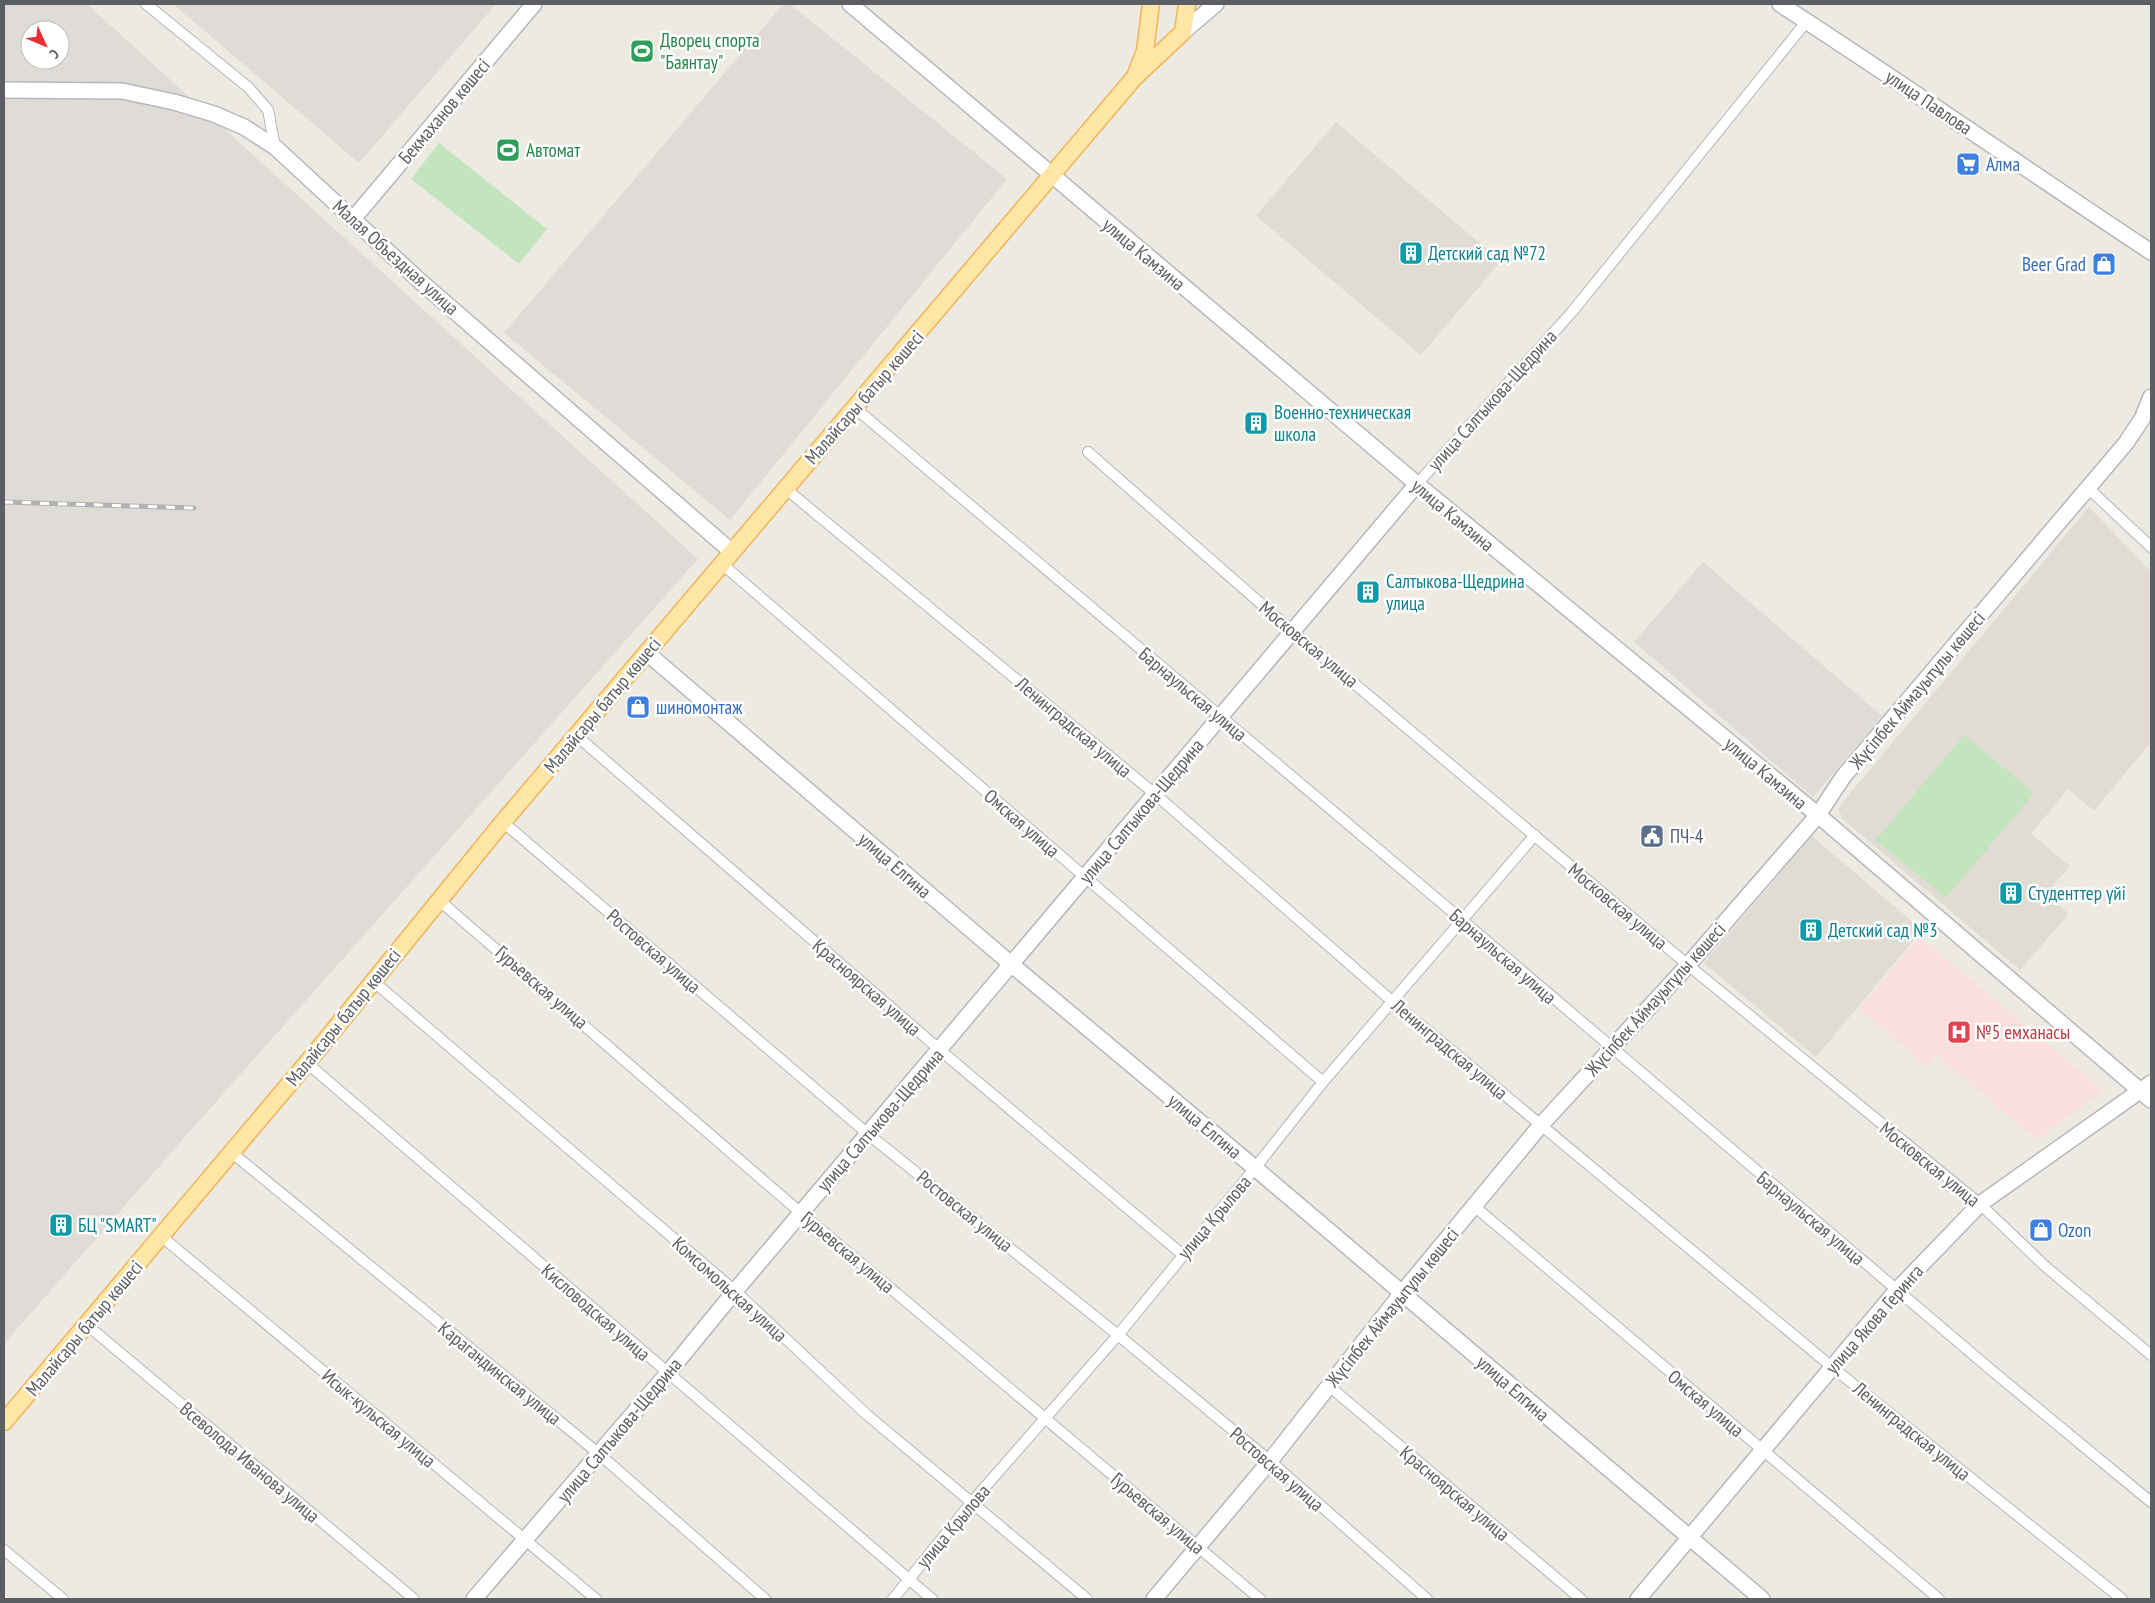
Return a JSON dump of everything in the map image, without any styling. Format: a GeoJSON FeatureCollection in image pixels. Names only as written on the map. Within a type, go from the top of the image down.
{"type":"FeatureCollection","features":[{"type":"Feature","properties":{"kind":"main road"},"geometry":{"type":"LineString","coordinates":[[1134,78],[1145,50],[1152,4]]}},
{"type":"Feature","properties":{"kind":"main road"},"geometry":{"type":"LineString","coordinates":[[1183,32],[1187,4]]}},
{"type":"Feature","properties":{"kind":"main road","name":"Малайсары батыр көшесі"},"geometry":{"type":"LineString","coordinates":[[4,1422],[162,1236],[440,901],[503,822],[727,557],[1053,176],[1134,78],[1183,32]]}},
{"type":"Feature","properties":{"kind":"street"},"geometry":{"type":"LineString","coordinates":[[146,4],[248,87],[268,110],[275,147]]}},
{"type":"Feature","properties":{"kind":"street","name":"Бекмаханов көшесі"},"geometry":{"type":"LineString","coordinates":[[353,219],[534,4]]}},
{"type":"Feature","properties":{"kind":"street","name":"улица Камзина"},"geometry":{"type":"LineString","coordinates":[[850,4],[1416,484],[1818,815],[2148,1091]]}},
{"type":"Feature","properties":{"kind":"street","name":"Малайсары батыр көшесі"},"geometry":{"type":"LineString","coordinates":[[1183,32],[1216,4]]}},
{"type":"Feature","properties":{"kind":"street","name":"улица Павлова"},"geometry":{"type":"LineString","coordinates":[[1780,4],[1941,109],[2038,178],[2151,252]]}},
{"type":"Feature","properties":{"kind":"street","name":"улица Салтыкова-Щедрина"},"geometry":{"type":"LineString","coordinates":[[474,1599],[668,1374],[801,1212],[940,1050],[1416,484],[1572,312],[1807,21]]}},
{"type":"Feature","properties":{"kind":"street","name":"Малая Объездная улица"},"geometry":{"type":"LineString","coordinates":[[4,90],[122,91],[174,102],[214,114],[244,127],[275,147],[421,282],[727,557]]}},
{"type":"Feature","properties":{"kind":"street","name":"Жүсіпбек Аймауытұлы көшесі"},"geometry":{"type":"LineString","coordinates":[[1154,1599],[1270,1461],[1402,1293],[1541,1125],[1688,965],[1818,815],[1843,777],[2126,443],[2142,418],[2151,397]]}},
{"type":"Feature","properties":{"kind":"street","name":"Барнаульская улица"},"geometry":{"type":"LineString","coordinates":[[855,408],[1462,920],[1610,1048],[2151,1502]]}},
{"type":"Feature","properties":{"kind":"street","name":"Московская улица"},"geometry":{"type":"LineString","coordinates":[[1088,452],[1292,632],[1535,834],[1688,965],[1980,1204],[2046,1267],[2151,1356]]}},
{"type":"Feature","properties":{"kind":"street"},"geometry":{"type":"LineString","coordinates":[[2088,488],[2151,547]]}},
{"type":"Feature","properties":{"kind":"street","name":"Ленинградская улица"},"geometry":{"type":"LineString","coordinates":[[786,489],[1155,794],[1393,1002],[1832,1367],[2122,1599]]}},
{"type":"Feature","properties":{"kind":"street","name":"Омская улица"},"geometry":{"type":"LineString","coordinates":[[727,557],[1084,877],[1323,1082]]}},
{"type":"Feature","properties":{"kind":"street","name":"улица Елгина"},"geometry":{"type":"LineString","coordinates":[[647,653],[1011,964],[1255,1168],[1762,1599]]}},
{"type":"Feature","properties":{"kind":"street","name":"Красноярская улица"},"geometry":{"type":"LineString","coordinates":[[577,736],[940,1050],[1182,1255]]}},
{"type":"Feature","properties":{"kind":"street","name":"Ростовская улица"},"geometry":{"type":"LineString","coordinates":[[503,822],[868,1134],[1118,1335],[1270,1461],[1427,1599]]}},
{"type":"Feature","properties":{"kind":"street","name":"улица Крылова"},"geometry":{"type":"LineString","coordinates":[[893,1599],[971,1503],[1118,1335],[1323,1082],[1535,834]]}},
{"type":"Feature","properties":{"kind":"street","name":"Гурьевская улица"},"geometry":{"type":"LineString","coordinates":[[440,901],[801,1212],[1260,1599]]}},
{"type":"Feature","properties":{"kind":"street","name":"Комсомольская улица"},"geometry":{"type":"LineString","coordinates":[[373,980],[735,1291],[866,1414],[1087,1599]]}},
{"type":"Feature","properties":{"kind":"street","name":"Кисловодская улица"},"geometry":{"type":"LineString","coordinates":[[306,1063],[932,1599]]}},
{"type":"Feature","properties":{"kind":"street","name":"улица Якова Геринга"},"geometry":{"type":"LineString","coordinates":[[1638,1599],[1897,1290],[1980,1204],[2148,1091]]}},
{"type":"Feature","properties":{"kind":"street","name":"Карагандинская улица"},"geometry":{"type":"LineString","coordinates":[[231,1152],[598,1453],[765,1599]]}},
{"type":"Feature","properties":{"kind":"street","name":"Омская улица"},"geometry":{"type":"LineString","coordinates":[[1474,1206],[1939,1599]]}},
{"type":"Feature","properties":{"kind":"street","name":"Исык-кульская улица"},"geometry":{"type":"LineString","coordinates":[[162,1236],[596,1599]]}},
{"type":"Feature","properties":{"kind":"street","name":"Всеволода Иванова улица"},"geometry":{"type":"LineString","coordinates":[[87,1325],[414,1599]]}},
{"type":"Feature","properties":{"kind":"street","name":"Красноярская улица"},"geometry":{"type":"LineString","coordinates":[[1329,1386],[1581,1599]]}},
{"type":"Feature","properties":{"kind":"street"},"geometry":{"type":"LineString","coordinates":[[4,1550],[63,1599]]}},
{"type":"Feature","properties":{"kind":"shaded area"},"geometry":{"type":"Polygon","coordinates":[[[4,4],[87,4],[698,559],[199,1121],[4,1344],[4,4]]]}},
{"type":"Feature","properties":{"kind":"shaded area"},"geometry":{"type":"Polygon","coordinates":[[[173,4],[496,4],[359,163],[173,4]]]}},
{"type":"Feature","properties":{"kind":"shaded area"},"geometry":{"type":"Polygon","coordinates":[[[783,4],[790,4],[1007,179],[730,520],[504,333],[783,4]]]}},
{"type":"Feature","properties":{"kind":"shaded area"},"geometry":{"type":"Polygon","coordinates":[[[1336,122],[1501,261],[1421,355],[1256,216],[1336,122]]]}},
{"type":"Feature","properties":{"kind":"shaded area"},"geometry":{"type":"Polygon","coordinates":[[[2089,507],[2151,572],[2151,742],[2094,811],[2068,789],[2031,834],[2070,866],[2046,894],[2069,914],[2020,970],[1843,819],[1838,808],[2089,507]]]}},
{"type":"Feature","properties":{"kind":"shaded area"},"geometry":{"type":"Polygon","coordinates":[[[1703,562],[1882,716],[1813,797],[1634,642],[1703,562]]]}},
{"type":"Feature","properties":{"kind":"shaded area"},"geometry":{"type":"Polygon","coordinates":[[[1812,836],[1922,930],[1816,1057],[1704,963],[1812,836]]]}},
{"type":"Feature","properties":{"kind":"shaded area","name":"№5 емханасы"},"geometry":{"type":"Polygon","coordinates":[[[1920,937],[2103,1091],[2036,1139],[1936,1055],[1926,1066],[1859,1009],[1920,937]]]}},
{"type":"Feature","properties":{"kind":"green space"},"geometry":{"type":"Polygon","coordinates":[[[439,143],[547,229],[519,264],[411,179],[439,143]]]}},
{"type":"Feature","properties":{"kind":"green space"},"geometry":{"type":"Polygon","coordinates":[[[1964,735],[2034,793],[1946,898],[1876,840],[1964,735]]]}},
{"type":"Feature","properties":{"kind":"railway"},"geometry":{"type":"LineString","coordinates":[[4,502],[194,508]]}},
{"type":"Feature","properties":{"kind":"place","name":"Дворец спорта \"Баянтау\""},"geometry":{"type":"Point","coordinates":[642,51]}},
{"type":"Feature","properties":{"kind":"place","name":"Автомат"},"geometry":{"type":"Point","coordinates":[508,150]}},
{"type":"Feature","properties":{"kind":"place","name":"Алма"},"geometry":{"type":"Point","coordinates":[1968,164]}},
{"type":"Feature","properties":{"kind":"place","name":"Детский сад №72"},"geometry":{"type":"Point","coordinates":[1411,253]}},
{"type":"Feature","properties":{"kind":"place","name":"Beer Grad"},"geometry":{"type":"Point","coordinates":[2104,264]}},
{"type":"Feature","properties":{"kind":"place","name":"Военно-техническая школа"},"geometry":{"type":"Point","coordinates":[1256,423]}},
{"type":"Feature","properties":{"kind":"place","name":"Салтыкова-Щедрина улица"},"geometry":{"type":"Point","coordinates":[1368,592]}},
{"type":"Feature","properties":{"kind":"place","name":"шиномонтаж"},"geometry":{"type":"Point","coordinates":[638,707]}},
{"type":"Feature","properties":{"kind":"place","name":"ПЧ-4"},"geometry":{"type":"Point","coordinates":[1652,836]}},
{"type":"Feature","properties":{"kind":"place","name":"Студенттер үйі"},"geometry":{"type":"Point","coordinates":[2011,893]}},
{"type":"Feature","properties":{"kind":"place","name":"Детский сад №3"},"geometry":{"type":"Point","coordinates":[1811,930]}},
{"type":"Feature","properties":{"kind":"place","name":"№5 емханасы"},"geometry":{"type":"Point","coordinates":[1959,1032]}},
{"type":"Feature","properties":{"kind":"place","name":"БЦ \"SMART\""},"geometry":{"type":"Point","coordinates":[61,1225]}},
{"type":"Feature","properties":{"kind":"place","name":"Ozon"},"geometry":{"type":"Point","coordinates":[2041,1230]}}]}
